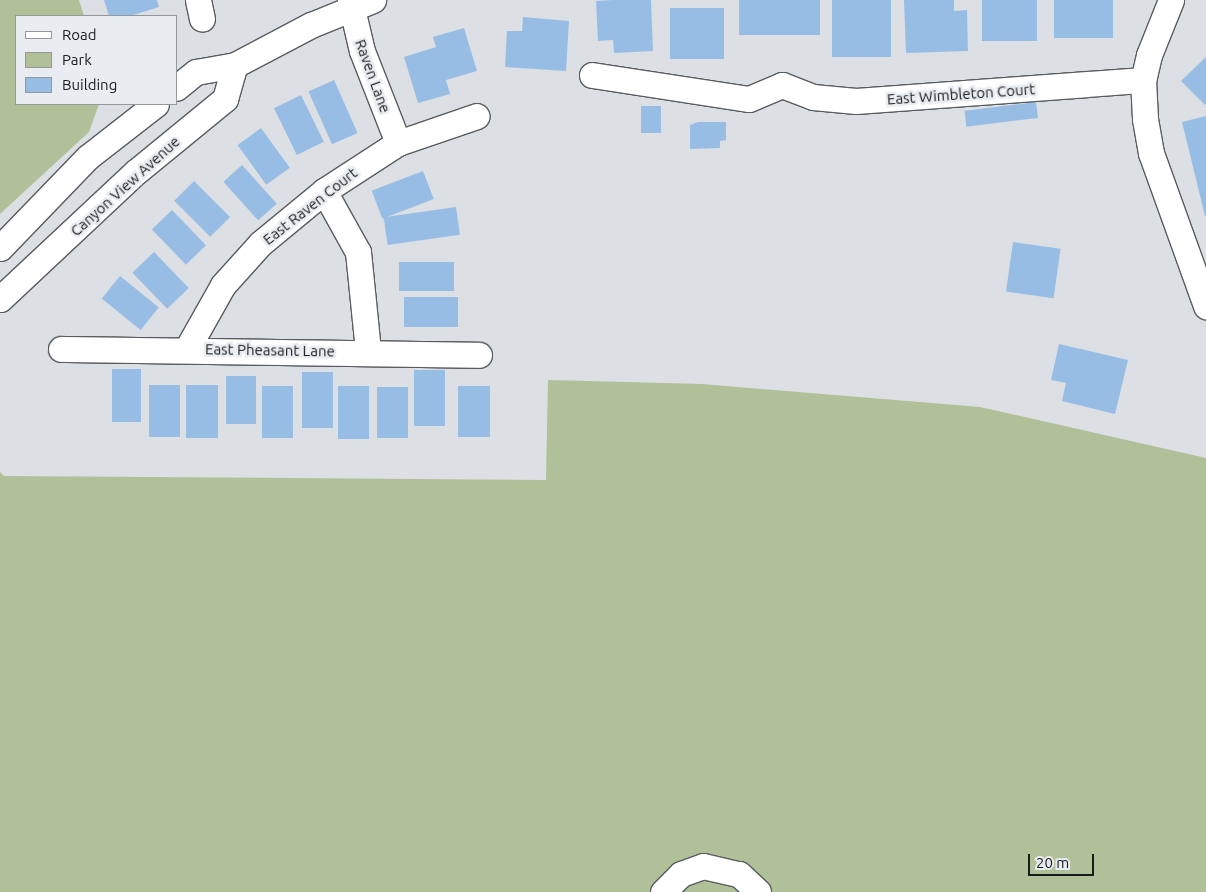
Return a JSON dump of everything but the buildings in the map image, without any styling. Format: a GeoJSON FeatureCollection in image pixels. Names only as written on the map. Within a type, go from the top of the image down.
{"type":"FeatureCollection","features":[{"type":"Feature","properties":{"kind":"street"},"geometry":{"type":"LineString","coordinates":[[1171,0],[1148,55],[1143,80],[1151,153],[1206,305]]}},
{"type":"Feature","properties":{"kind":"street"},"geometry":{"type":"LineString","coordinates":[[178,86],[196,72],[235,64],[358,3]]}},
{"type":"Feature","properties":{"kind":"street","name":"Raven Lane"},"geometry":{"type":"LineString","coordinates":[[358,3],[362,51],[398,143]]}},
{"type":"Feature","properties":{"kind":"street","name":"Canyon View Avenue"},"geometry":{"type":"LineString","coordinates":[[0,299],[137,171],[225,99],[235,64]]}},
{"type":"Feature","properties":{"kind":"street","name":"East Wimbleton Court"},"geometry":{"type":"LineString","coordinates":[[592,75],[748,99],[782,85],[813,97],[856,101],[1143,80]]}},
{"type":"Feature","properties":{"kind":"street"},"geometry":{"type":"LineString","coordinates":[[0,248],[88,158],[155,105]]}},
{"type":"Feature","properties":{"kind":"street","name":"East Raven Court"},"geometry":{"type":"LineString","coordinates":[[187,350],[223,285],[262,243],[324,191],[398,143],[477,116]]}},
{"type":"Feature","properties":{"kind":"street"},"geometry":{"type":"LineString","coordinates":[[324,191],[358,252],[368,351]]}},
{"type":"Feature","properties":{"kind":"street","name":"East Pheasant Lane"},"geometry":{"type":"LineString","coordinates":[[61,349],[368,351],[479,355]]}},
{"type":"Feature","properties":{"kind":"street"},"geometry":{"type":"LineString","coordinates":[[663,892],[681,874],[697,868],[713,866],[739,874],[758,892]]}},
{"type":"Feature","properties":{"kind":"green space"},"geometry":{"type":"Polygon","coordinates":[[[0,0],[79,0],[84,15],[15,15],[15,105],[99,105],[89,132],[0,214],[0,0]]]}},
{"type":"Feature","properties":{"kind":"green space"},"geometry":{"type":"Polygon","coordinates":[[[548,380],[702,384],[980,407],[1206,458],[1206,892],[0,892],[0,472],[4,476],[546,480],[548,380]]]}}]}
